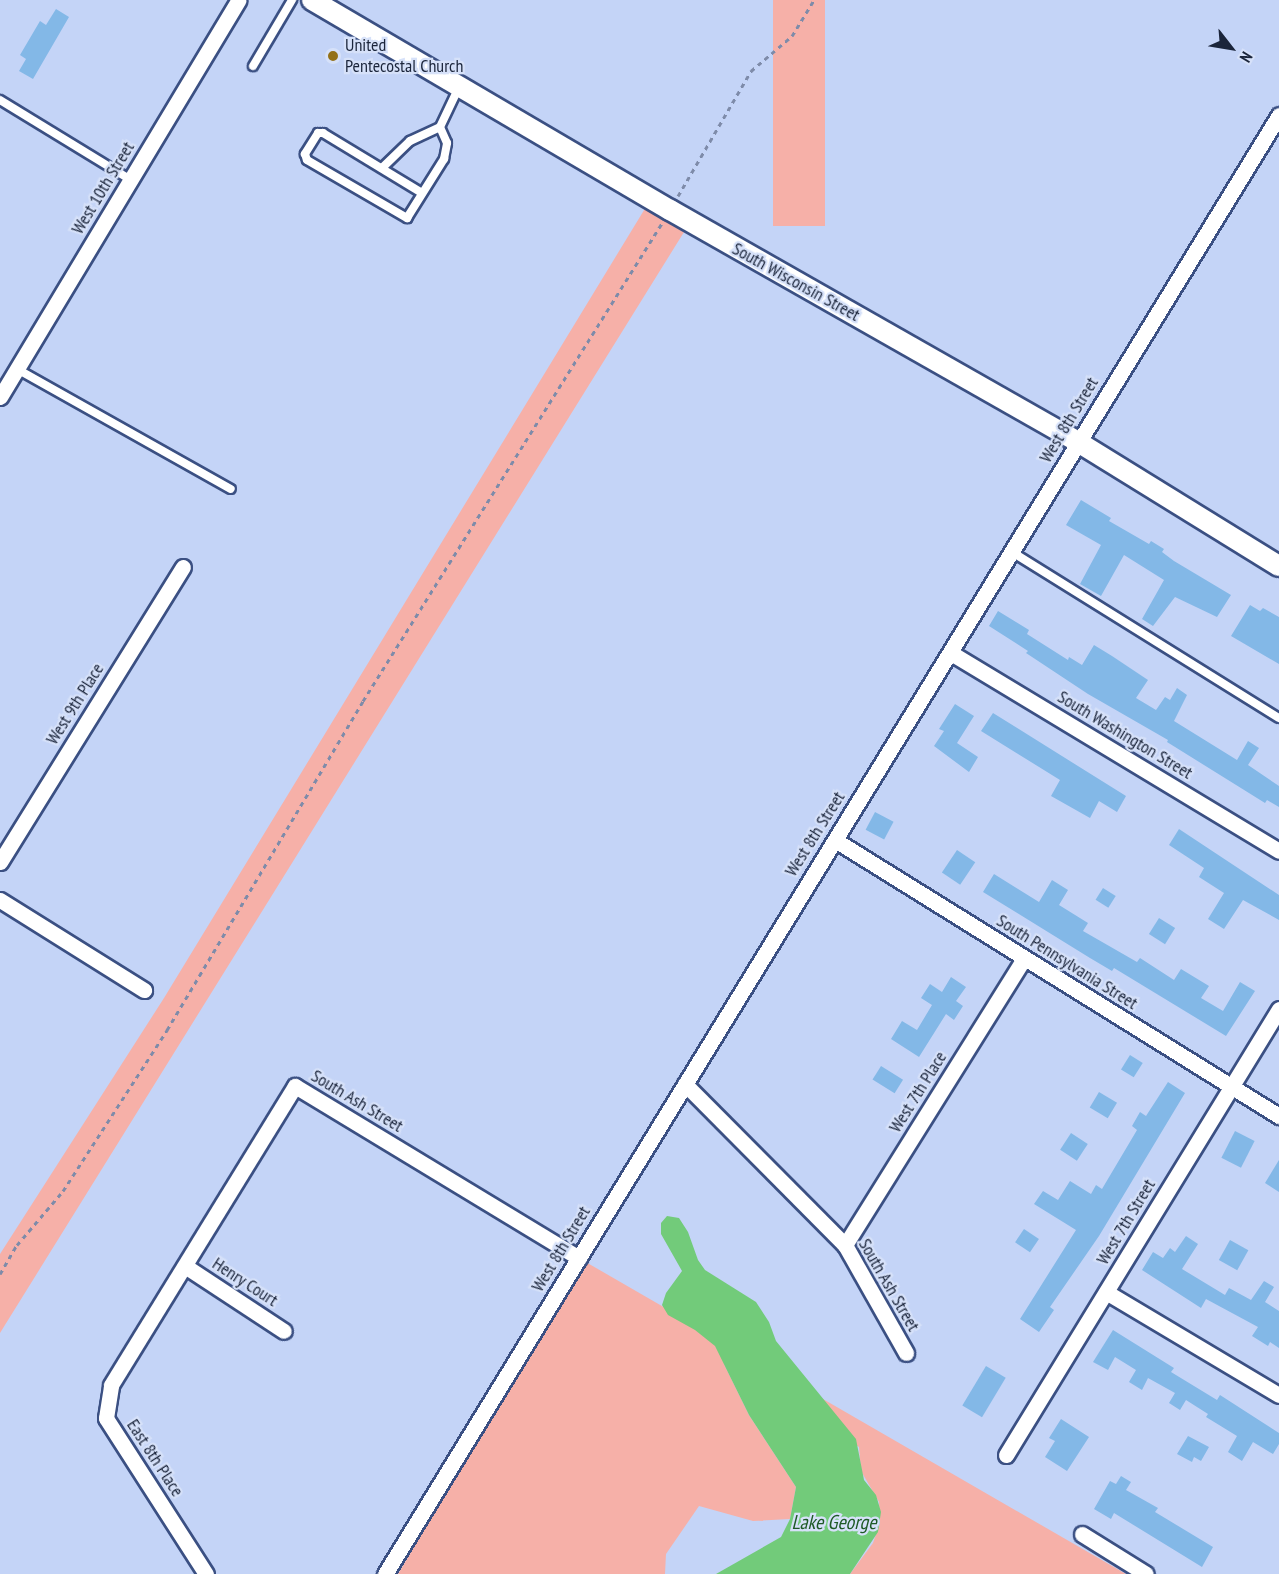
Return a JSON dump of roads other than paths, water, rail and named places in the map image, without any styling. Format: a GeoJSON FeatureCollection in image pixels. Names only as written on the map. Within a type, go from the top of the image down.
{"type":"FeatureCollection","features":[{"type":"Feature","properties":{"kind":"street","name":"West 10th Street"},"geometry":{"type":"LineString","coordinates":[[0,397],[239,0]]}},
{"type":"Feature","properties":{"kind":"street","name":"South Wisconsin Street"},"geometry":{"type":"LineString","coordinates":[[312,0],[670,210],[1078,442],[1277,562]]}},
{"type":"Feature","properties":{"kind":"street","name":"West 8th Street"},"geometry":{"type":"LineString","coordinates":[[385,1574],[1279,115]]}},
{"type":"Feature","properties":{"kind":"street","name":"West 9th Place"},"geometry":{"type":"LineString","coordinates":[[0,862],[183,567]]}},
{"type":"Feature","properties":{"kind":"street","name":"South Washington Street"},"geometry":{"type":"LineString","coordinates":[[951,653],[1279,851]]}},
{"type":"Feature","properties":{"kind":"street","name":"South Pennsylvania Street"},"geometry":{"type":"LineString","coordinates":[[835,840],[1279,1116]]}},
{"type":"Feature","properties":{"kind":"street"},"geometry":{"type":"LineString","coordinates":[[0,900],[144,990]]}},
{"type":"Feature","properties":{"kind":"street","name":"West 7th Place"},"geometry":{"type":"LineString","coordinates":[[845,1245],[1024,959]]}},
{"type":"Feature","properties":{"kind":"street","name":"West 7th Street"},"geometry":{"type":"LineString","coordinates":[[1006,1455],[1279,1009]]}},
{"type":"Feature","properties":{"kind":"street","name":"South Ash Street"},"geometry":{"type":"LineString","coordinates":[[685,1084],[845,1245],[906,1353]]}},
{"type":"Feature","properties":{"kind":"street","name":"South Ash Street"},"geometry":{"type":"LineString","coordinates":[[185,1266],[295,1086],[579,1258]]}},
{"type":"Feature","properties":{"kind":"street","name":"Henry Court"},"geometry":{"type":"LineString","coordinates":[[185,1266],[284,1331]]}},
{"type":"Feature","properties":{"kind":"street","name":"East 8th Place"},"geometry":{"type":"LineString","coordinates":[[185,1266],[111,1385],[106,1418],[206,1574]]}},
{"type":"Feature","properties":{"kind":"street"},"geometry":{"type":"LineString","coordinates":[[1106,1292],[1279,1395]]}},
{"type":"Feature","properties":{"kind":"street"},"geometry":{"type":"LineString","coordinates":[[1082,1534],[1146,1574]]}},
{"type":"Feature","properties":{"kind":"lane"},"geometry":{"type":"LineString","coordinates":[[253,66],[292,0]]}},
{"type":"Feature","properties":{"kind":"lane"},"geometry":{"type":"LineString","coordinates":[[382,168],[410,141],[440,127],[459,86]]}},
{"type":"Feature","properties":{"kind":"lane"},"geometry":{"type":"LineString","coordinates":[[0,100],[130,180]]}},
{"type":"Feature","properties":{"kind":"lane"},"geometry":{"type":"LineString","coordinates":[[422,193],[323,133],[318,133],[305,154],[307,160],[403,218],[407,218],[444,159],[447,143],[440,127]]}},
{"type":"Feature","properties":{"kind":"lane"},"geometry":{"type":"LineString","coordinates":[[17,369],[231,489]]}},
{"type":"Feature","properties":{"kind":"lane"},"geometry":{"type":"LineString","coordinates":[[1012,552],[1279,718]]}},
{"type":"Feature","properties":{"kind":"water","name":"Lake George"},"geometry":{"type":"Polygon","coordinates":[[[667,1216],[679,1218],[705,1270],[756,1302],[769,1322],[776,1341],[856,1439],[864,1480],[876,1495],[881,1512],[878,1532],[850,1574],[716,1574],[781,1537],[790,1519],[796,1487],[749,1415],[715,1346],[695,1330],[668,1315],[662,1305],[666,1293],[682,1271],[661,1234],[661,1223],[667,1216]]]}},
{"type":"Feature","properties":{"kind":"place","name":"United Pentecostal Church"},"geometry":{"type":"Point","coordinates":[333,56]}}]}
